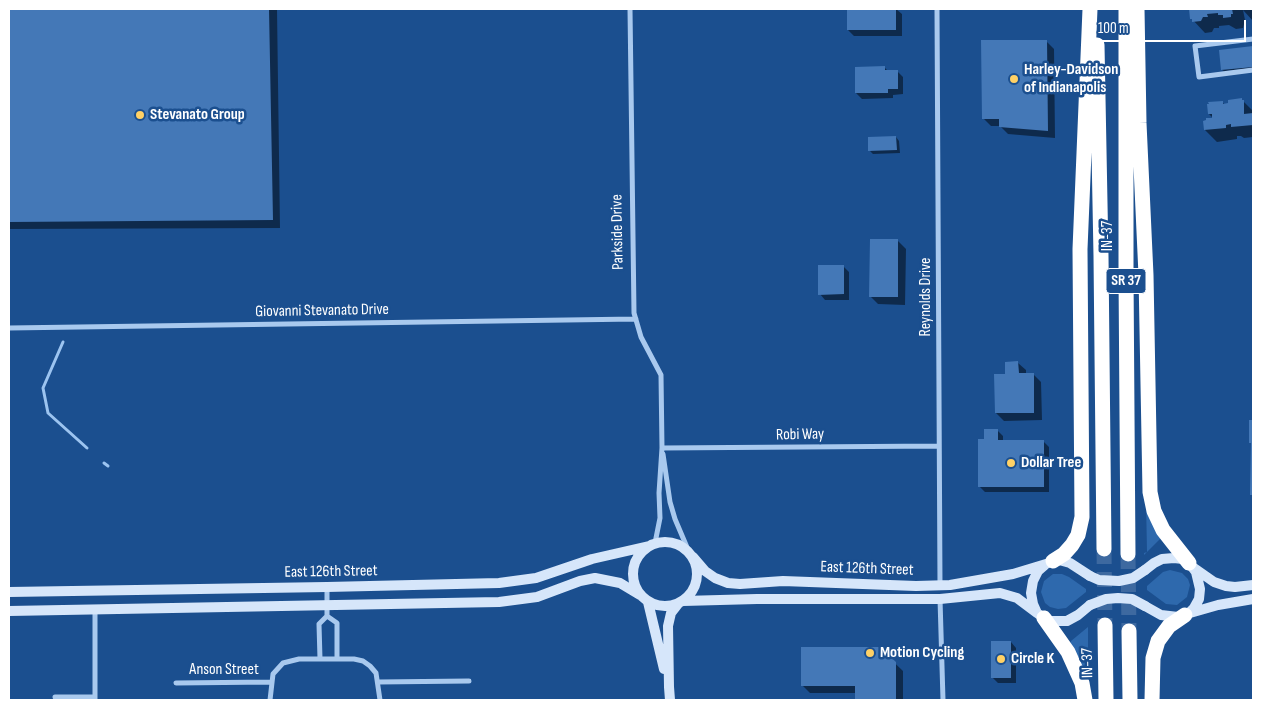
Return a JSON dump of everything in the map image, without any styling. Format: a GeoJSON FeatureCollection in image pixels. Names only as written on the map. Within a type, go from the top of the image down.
{"type":"FeatureCollection","features":[{"type":"Feature","properties":{"kind":"highway"},"geometry":{"type":"LineString","coordinates":[[1049,562],[1064,554],[1072,545],[1078,535],[1082,517],[1080,249],[1090,9]]}},
{"type":"Feature","properties":{"kind":"highway","name":"IN-37"},"geometry":{"type":"LineString","coordinates":[[1096,9],[1104,548]]}},
{"type":"Feature","properties":{"kind":"highway","name":"IN-37"},"geometry":{"type":"LineString","coordinates":[[1126,9],[1128,554]]}},
{"type":"Feature","properties":{"kind":"highway"},"geometry":{"type":"LineString","coordinates":[[1136,9],[1146,275],[1150,492],[1154,511],[1163,530],[1191,565]]}},
{"type":"Feature","properties":{"kind":"highway"},"geometry":{"type":"LineString","coordinates":[[1041,615],[1071,658],[1082,683],[1085,700]]}},
{"type":"Feature","properties":{"kind":"highway"},"geometry":{"type":"LineString","coordinates":[[1152,700],[1153,658],[1156,646],[1164,631],[1186,615]]}},
{"type":"Feature","properties":{"kind":"highway","name":"IN-37"},"geometry":{"type":"LineString","coordinates":[[1105,626],[1106,700]]}},
{"type":"Feature","properties":{"kind":"highway"},"geometry":{"type":"LineString","coordinates":[[1129,631],[1130,700]]}},
{"type":"Feature","properties":{"kind":"main road"},"geometry":{"type":"LineString","coordinates":[[669,686],[644,598],[634,583],[633,568],[638,556],[652,545],[664,542],[673,542],[682,546],[691,554],[698,570],[696,584],[689,596],[680,602],[672,613],[668,626],[670,700]]}},
{"type":"Feature","properties":{"kind":"main road","name":"East 126th Street"},"geometry":{"type":"LineString","coordinates":[[9,592],[481,584],[518,581],[556,572],[612,553],[652,545]]}},
{"type":"Feature","properties":{"kind":"main road","name":"East 126th Street"},"geometry":{"type":"LineString","coordinates":[[691,554],[712,576],[734,584],[798,582],[940,585],[1006,576],[1028,571],[1049,562]]}},
{"type":"Feature","properties":{"kind":"main road"},"geometry":{"type":"LineString","coordinates":[[1253,585],[1235,587],[1219,584],[1183,559],[1165,558],[1154,563],[1133,578],[1119,581],[1103,581],[1090,576],[1070,562],[1059,560],[1049,562],[1038,571],[1032,585],[1032,599],[1041,615],[1058,622],[1067,621],[1090,605],[1106,599],[1132,599],[1156,613],[1168,617],[1186,615],[1218,605],[1253,599]]}},
{"type":"Feature","properties":{"kind":"main road"},"geometry":{"type":"LineString","coordinates":[[1186,615],[1197,604],[1200,594],[1199,578],[1191,565]]}},
{"type":"Feature","properties":{"kind":"main road","name":"East 126th Street"},"geometry":{"type":"LineString","coordinates":[[9,611],[499,602],[537,597],[580,581],[595,578],[620,583],[644,598]]}},
{"type":"Feature","properties":{"kind":"main road","name":"East 126th Street"},"geometry":{"type":"LineString","coordinates":[[680,602],[757,599],[940,599],[1006,594],[1020,600],[1041,615]]}},
{"type":"Feature","properties":{"kind":"main road"},"geometry":{"type":"LineString","coordinates":[[644,598],[663,606],[680,602]]}},
{"type":"Feature","properties":{"kind":"street","name":"Parkside Drive"},"geometry":{"type":"LineString","coordinates":[[630,9],[634,313],[641,337],[661,375],[662,448],[670,502],[675,519],[691,554]]}},
{"type":"Feature","properties":{"kind":"street","name":"Reynolds Drive"},"geometry":{"type":"LineString","coordinates":[[937,9],[940,585]]}},
{"type":"Feature","properties":{"kind":"street"},"geometry":{"type":"LineString","coordinates":[[1253,39],[1195,46],[1199,77],[1253,70]]}},
{"type":"Feature","properties":{"kind":"street","name":"Giovanni Stevanato Drive"},"geometry":{"type":"LineString","coordinates":[[9,328],[636,319]]}},
{"type":"Feature","properties":{"kind":"street","name":"Robi Way"},"geometry":{"type":"LineString","coordinates":[[662,448],[939,446]]}},
{"type":"Feature","properties":{"kind":"street","name":"Parkside Drive"},"geometry":{"type":"LineString","coordinates":[[652,545],[660,518],[659,472],[662,448]]}},
{"type":"Feature","properties":{"kind":"street"},"geometry":{"type":"LineString","coordinates":[[327,588],[328,616],[337,623],[337,658]]}},
{"type":"Feature","properties":{"kind":"street"},"geometry":{"type":"LineString","coordinates":[[940,599],[942,700]]}},
{"type":"Feature","properties":{"kind":"street"},"geometry":{"type":"LineString","coordinates":[[55,697],[95,698],[95,609]]}},
{"type":"Feature","properties":{"kind":"street"},"geometry":{"type":"LineString","coordinates":[[320,659],[319,624],[328,616]]}},
{"type":"Feature","properties":{"kind":"street"},"geometry":{"type":"LineString","coordinates":[[270,700],[273,674],[283,663],[299,659],[337,658],[363,661],[376,673],[380,700]]}},
{"type":"Feature","properties":{"kind":"street"},"geometry":{"type":"LineString","coordinates":[[378,682],[469,681]]}},
{"type":"Feature","properties":{"kind":"street","name":"Anson Street"},"geometry":{"type":"LineString","coordinates":[[176,683],[271,682]]}},
{"type":"Feature","properties":{"kind":"shaded area"},"geometry":{"type":"Polygon","coordinates":[[[1146,501],[1161,535],[1160,539],[1147,552],[1146,501]]]}},
{"type":"Feature","properties":{"kind":"shaded area"},"geometry":{"type":"Polygon","coordinates":[[[1170,570],[1182,573],[1188,579],[1190,585],[1187,597],[1177,605],[1166,604],[1147,590],[1147,586],[1163,572],[1170,570]]]}},
{"type":"Feature","properties":{"kind":"shaded area"},"geometry":{"type":"Polygon","coordinates":[[[1053,574],[1062,574],[1069,577],[1086,589],[1086,592],[1066,608],[1050,607],[1045,603],[1041,592],[1044,581],[1053,574]]]}},
{"type":"Feature","properties":{"kind":"shaded area"},"geometry":{"type":"Polygon","coordinates":[[[1088,627],[1088,690],[1070,645],[1071,641],[1088,627]]]}},
{"type":"Feature","properties":{"kind":"building","name":"Stevanato Group"},"geometry":{"type":"Polygon","coordinates":[[[9,9],[269,9],[273,220],[9,222],[9,9]]]}},
{"type":"Feature","properties":{"kind":"building"},"geometry":{"type":"Polygon","coordinates":[[[847,9],[896,9],[896,30],[847,30],[847,9]]]}},
{"type":"Feature","properties":{"kind":"building"},"geometry":{"type":"Polygon","coordinates":[[[1189,9],[1232,9],[1233,14],[1231,14],[1231,17],[1223,18],[1223,15],[1218,15],[1218,13],[1207,14],[1208,17],[1203,17],[1201,21],[1192,22],[1189,9]]]}},
{"type":"Feature","properties":{"kind":"building","name":"Harley-Davidson of Indianapolis"},"geometry":{"type":"Polygon","coordinates":[[[981,40],[1047,40],[1048,131],[999,127],[999,119],[982,119],[981,40]]]}},
{"type":"Feature","properties":{"kind":"building"},"geometry":{"type":"Polygon","coordinates":[[[1253,46],[1253,67],[1221,70],[1219,50],[1253,46]]]}},
{"type":"Feature","properties":{"kind":"building"},"geometry":{"type":"Polygon","coordinates":[[[885,66],[885,70],[898,70],[898,89],[888,89],[888,93],[855,93],[855,67],[885,66]]]}},
{"type":"Feature","properties":{"kind":"building"},"geometry":{"type":"Polygon","coordinates":[[[1242,98],[1244,100],[1244,114],[1253,113],[1253,125],[1231,127],[1231,124],[1226,125],[1226,128],[1204,130],[1203,121],[1206,118],[1212,118],[1212,114],[1208,114],[1208,102],[1223,101],[1223,104],[1228,103],[1228,100],[1242,98]]]}},
{"type":"Feature","properties":{"kind":"building"},"geometry":{"type":"Polygon","coordinates":[[[896,136],[897,150],[868,151],[868,137],[896,136]]]}},
{"type":"Feature","properties":{"kind":"building"},"geometry":{"type":"Polygon","coordinates":[[[870,239],[898,239],[898,297],[869,297],[870,239]]]}},
{"type":"Feature","properties":{"kind":"building"},"geometry":{"type":"Polygon","coordinates":[[[818,265],[844,265],[844,294],[818,295],[818,265]]]}},
{"type":"Feature","properties":{"kind":"building"},"geometry":{"type":"Polygon","coordinates":[[[1018,361],[1019,373],[1034,373],[1034,413],[995,413],[994,374],[1005,374],[1005,362],[1018,361]]]}},
{"type":"Feature","properties":{"kind":"building"},"geometry":{"type":"Polygon","coordinates":[[[1249,420],[1253,420],[1253,495],[1250,495],[1251,443],[1249,443],[1249,420]]]}},
{"type":"Feature","properties":{"kind":"building","name":"Dollar Tree"},"geometry":{"type":"Polygon","coordinates":[[[984,429],[998,429],[998,440],[1044,440],[1044,487],[978,487],[978,439],[984,439],[984,429]]]}},
{"type":"Feature","properties":{"kind":"building","name":"Circle K"},"geometry":{"type":"Polygon","coordinates":[[[991,641],[1011,641],[1011,678],[991,678],[991,641]]]}},
{"type":"Feature","properties":{"kind":"building"},"geometry":{"type":"Polygon","coordinates":[[[801,647],[880,647],[896,662],[896,700],[855,700],[855,686],[801,686],[801,647]]]}},
{"type":"Feature","properties":{"kind":"waterway"},"geometry":{"type":"LineString","coordinates":[[63,342],[43,388],[48,413],[87,448]]}},
{"type":"Feature","properties":{"kind":"waterway"},"geometry":{"type":"LineString","coordinates":[[104,463],[108,466]]}},
{"type":"Feature","properties":{"kind":"tunnel"},"geometry":{"type":"LineString","coordinates":[[1104,549],[1105,625]]}},
{"type":"Feature","properties":{"kind":"tunnel"},"geometry":{"type":"LineString","coordinates":[[1128,554],[1129,631]]}},
{"type":"Feature","properties":{"kind":"place","name":"Harley-Davidson of Indianapolis"},"geometry":{"type":"Point","coordinates":[1014,79]}},
{"type":"Feature","properties":{"kind":"place","name":"Stevanato Group"},"geometry":{"type":"Point","coordinates":[140,115]}},
{"type":"Feature","properties":{"kind":"place","name":"Dollar Tree"},"geometry":{"type":"Point","coordinates":[1011,463]}},
{"type":"Feature","properties":{"kind":"place","name":"Motion Cycling"},"geometry":{"type":"Point","coordinates":[870,653]}},
{"type":"Feature","properties":{"kind":"place","name":"Circle K"},"geometry":{"type":"Point","coordinates":[1001,659]}}]}
